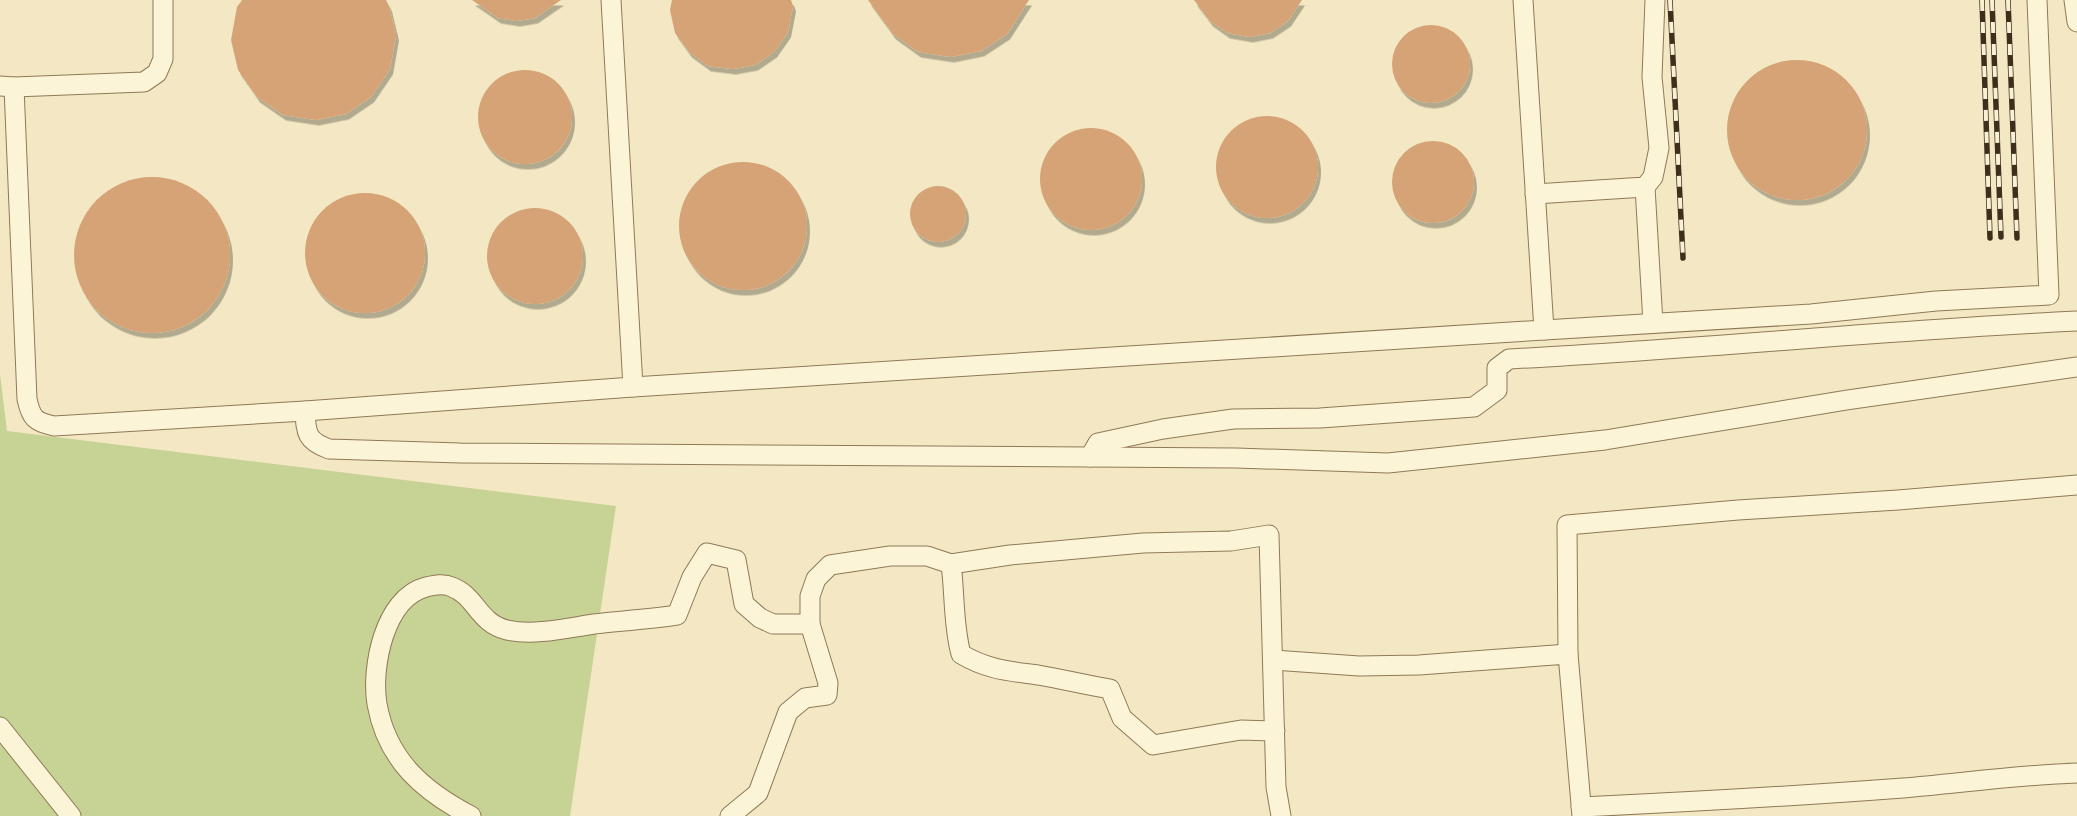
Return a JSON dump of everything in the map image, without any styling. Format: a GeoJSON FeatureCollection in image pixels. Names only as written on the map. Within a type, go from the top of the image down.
{"type":"FeatureCollection","features":[{"type":"Feature","properties":{"kind":"street"},"geometry":{"type":"LineString","coordinates":[[163,0],[163,59],[157,73],[144,82],[7,86],[26,399],[30,414],[40,423],[54,426],[305,411],[633,387],[1811,314],[1936,301],[2050,295],[2037,0]]}},
{"type":"Feature","properties":{"kind":"street"},"geometry":{"type":"LineString","coordinates":[[611,0],[633,387]]}},
{"type":"Feature","properties":{"kind":"street"},"geometry":{"type":"LineString","coordinates":[[1523,0],[1544,330]]}},
{"type":"Feature","properties":{"kind":"street"},"geometry":{"type":"LineString","coordinates":[[1653,324],[1645,187],[1653,177],[1659,148],[1652,77],[1655,0]]}},
{"type":"Feature","properties":{"kind":"street"},"geometry":{"type":"LineString","coordinates":[[2074,0],[2077,22]]}},
{"type":"Feature","properties":{"kind":"street"},"geometry":{"type":"LineString","coordinates":[[1536,194],[1645,187]]}},
{"type":"Feature","properties":{"kind":"street"},"geometry":{"type":"LineString","coordinates":[[1090,457],[1098,443],[1163,428],[1224,420],[1320,418],[1474,408],[1497,390],[1497,368],[1510,359],[1644,352],[1946,327],[2077,321]]}},
{"type":"Feature","properties":{"kind":"street"},"geometry":{"type":"LineString","coordinates":[[305,411],[306,431],[315,444],[329,449],[460,453],[1236,458],[1388,463],[1605,440],[1847,400],[2077,367]]}},
{"type":"Feature","properties":{"kind":"street"},"geometry":{"type":"LineString","coordinates":[[2077,485],[1898,500],[1738,510],[1567,525],[1568,654],[1582,811],[1904,788],[2036,774],[2077,773]]}},
{"type":"Feature","properties":{"kind":"street"},"geometry":{"type":"LineString","coordinates":[[730,816],[758,793],[788,712],[805,698],[827,695],[828,682],[810,624],[810,596],[816,579],[830,565],[890,556],[927,556],[951,564],[1010,555],[1144,543],[1231,540],[1269,535],[1276,787],[1281,816]]}},
{"type":"Feature","properties":{"kind":"street"},"geometry":{"type":"LineString","coordinates":[[471,816],[448,804],[425,788],[407,769],[392,748],[380,721],[375,694],[376,667],[381,643],[397,608],[421,588],[445,585],[463,592],[486,620],[507,630],[541,631],[677,615],[692,577],[708,553],[736,560],[744,604],[760,618],[772,624],[810,624]]}},
{"type":"Feature","properties":{"kind":"street"},"geometry":{"type":"LineString","coordinates":[[951,564],[955,595],[956,634],[961,654],[976,663],[999,671],[1038,675],[1110,690],[1122,718],[1153,746],[1241,730],[1275,731]]}},
{"type":"Feature","properties":{"kind":"street"},"geometry":{"type":"LineString","coordinates":[[1272,660],[1359,666],[1568,654]]}},
{"type":"Feature","properties":{"kind":"street"},"geometry":{"type":"LineString","coordinates":[[0,727],[71,816]]}},
{"type":"Feature","properties":{"kind":"green space"},"geometry":{"type":"Polygon","coordinates":[[[0,374],[7,431],[616,506],[570,816],[0,816],[0,374]]]}},
{"type":"Feature","properties":{"kind":"building"},"geometry":{"type":"Polygon","coordinates":[[[242,0],[386,0],[396,35],[390,69],[371,97],[346,114],[316,120],[283,115],[257,97],[238,70],[231,40],[237,7],[242,0]]]}},
{"type":"Feature","properties":{"kind":"building"},"geometry":{"type":"Polygon","coordinates":[[[472,0],[561,0],[535,18],[517,21],[498,18],[472,0]]]}},
{"type":"Feature","properties":{"kind":"building"},"geometry":{"type":"Polygon","coordinates":[[[672,0],[791,0],[793,6],[788,32],[774,52],[755,65],[733,69],[708,66],[689,52],[675,33],[670,10],[672,0]]]}},
{"type":"Feature","properties":{"kind":"building"},"geometry":{"type":"Polygon","coordinates":[[[868,0],[1029,0],[1007,34],[981,51],[951,57],[918,52],[893,34],[868,0]]]}},
{"type":"Feature","properties":{"kind":"building"},"geometry":{"type":"Polygon","coordinates":[[[1194,0],[1302,0],[1288,21],[1270,33],[1250,37],[1227,33],[1210,21],[1194,0]]]}},
{"type":"Feature","properties":{"kind":"building"},"geometry":{"type":"Polygon","coordinates":[[[1431,25],[1446,28],[1459,36],[1467,49],[1470,64],[1467,79],[1459,92],[1446,100],[1431,103],[1416,100],[1403,92],[1395,79],[1392,64],[1395,49],[1403,36],[1416,28],[1431,25]]]}},
{"type":"Feature","properties":{"kind":"building"},"geometry":{"type":"Polygon","coordinates":[[[1797,60],[1824,66],[1836,72],[1846,81],[1855,91],[1861,103],[1867,130],[1861,157],[1855,169],[1846,179],[1836,188],[1824,194],[1797,200],[1770,194],[1758,188],[1748,179],[1739,169],[1733,157],[1727,130],[1733,103],[1739,91],[1748,81],[1758,72],[1770,66],[1797,60]]]}},
{"type":"Feature","properties":{"kind":"building"},"geometry":{"type":"Polygon","coordinates":[[[525,70],[543,73],[558,84],[569,99],[572,117],[569,135],[558,150],[543,161],[525,164],[507,161],[492,150],[481,135],[478,117],[481,99],[492,84],[507,73],[525,70]]]}},
{"type":"Feature","properties":{"kind":"building"},"geometry":{"type":"Polygon","coordinates":[[[1267,116],[1287,120],[1303,131],[1314,147],[1318,167],[1314,187],[1303,203],[1287,214],[1267,218],[1247,214],[1231,203],[1220,187],[1216,167],[1220,147],[1231,131],[1247,120],[1267,116]]]}},
{"type":"Feature","properties":{"kind":"building"},"geometry":{"type":"Polygon","coordinates":[[[1091,128],[1111,132],[1127,143],[1138,159],[1142,179],[1138,199],[1127,215],[1111,226],[1091,230],[1071,226],[1055,215],[1044,199],[1040,179],[1044,159],[1055,143],[1071,132],[1091,128]]]}},
{"type":"Feature","properties":{"kind":"building"},"geometry":{"type":"Polygon","coordinates":[[[1433,141],[1449,145],[1462,153],[1470,166],[1474,182],[1470,198],[1462,211],[1449,219],[1433,223],[1417,219],[1404,211],[1396,198],[1392,182],[1396,166],[1404,153],[1417,145],[1433,141]]]}},
{"type":"Feature","properties":{"kind":"building"},"geometry":{"type":"Polygon","coordinates":[[[743,162],[767,167],[788,181],[802,202],[807,226],[802,250],[788,271],[767,285],[743,290],[719,285],[698,271],[684,250],[679,226],[684,202],[698,181],[719,167],[743,162]]]}},
{"type":"Feature","properties":{"kind":"building"},"geometry":{"type":"Polygon","coordinates":[[[144,177],[160,177],[175,180],[189,186],[207,200],[221,218],[227,232],[230,255],[227,278],[221,292],[207,310],[189,324],[175,330],[160,333],[144,333],[129,330],[115,324],[97,310],[87,298],[77,278],[74,263],[74,247],[77,232],[83,218],[97,200],[109,190],[129,180],[144,177]]]}},
{"type":"Feature","properties":{"kind":"building"},"geometry":{"type":"Polygon","coordinates":[[[938,186],[949,188],[958,194],[964,203],[966,214],[964,225],[958,234],[949,240],[938,242],[927,240],[918,234],[912,225],[910,214],[912,203],[918,194],[927,188],[938,186]]]}},
{"type":"Feature","properties":{"kind":"building"},"geometry":{"type":"Polygon","coordinates":[[[365,193],[388,197],[408,210],[421,230],[425,253],[421,276],[408,296],[388,309],[365,313],[342,309],[322,296],[309,276],[305,253],[309,230],[322,210],[342,197],[365,193]]]}},
{"type":"Feature","properties":{"kind":"building"},"geometry":{"type":"Polygon","coordinates":[[[535,208],[553,212],[569,222],[579,238],[583,256],[579,274],[569,290],[553,300],[535,304],[517,300],[501,290],[491,274],[487,256],[491,238],[501,222],[517,212],[535,208]]]}},
{"type":"Feature","properties":{"kind":"railway"},"geometry":{"type":"LineString","coordinates":[[1670,0],[1683,258]]}},
{"type":"Feature","properties":{"kind":"railway"},"geometry":{"type":"LineString","coordinates":[[1982,0],[1990,238]]}},
{"type":"Feature","properties":{"kind":"railway"},"geometry":{"type":"LineString","coordinates":[[1992,0],[2001,237]]}},
{"type":"Feature","properties":{"kind":"railway"},"geometry":{"type":"LineString","coordinates":[[2008,0],[2017,238]]}}]}
